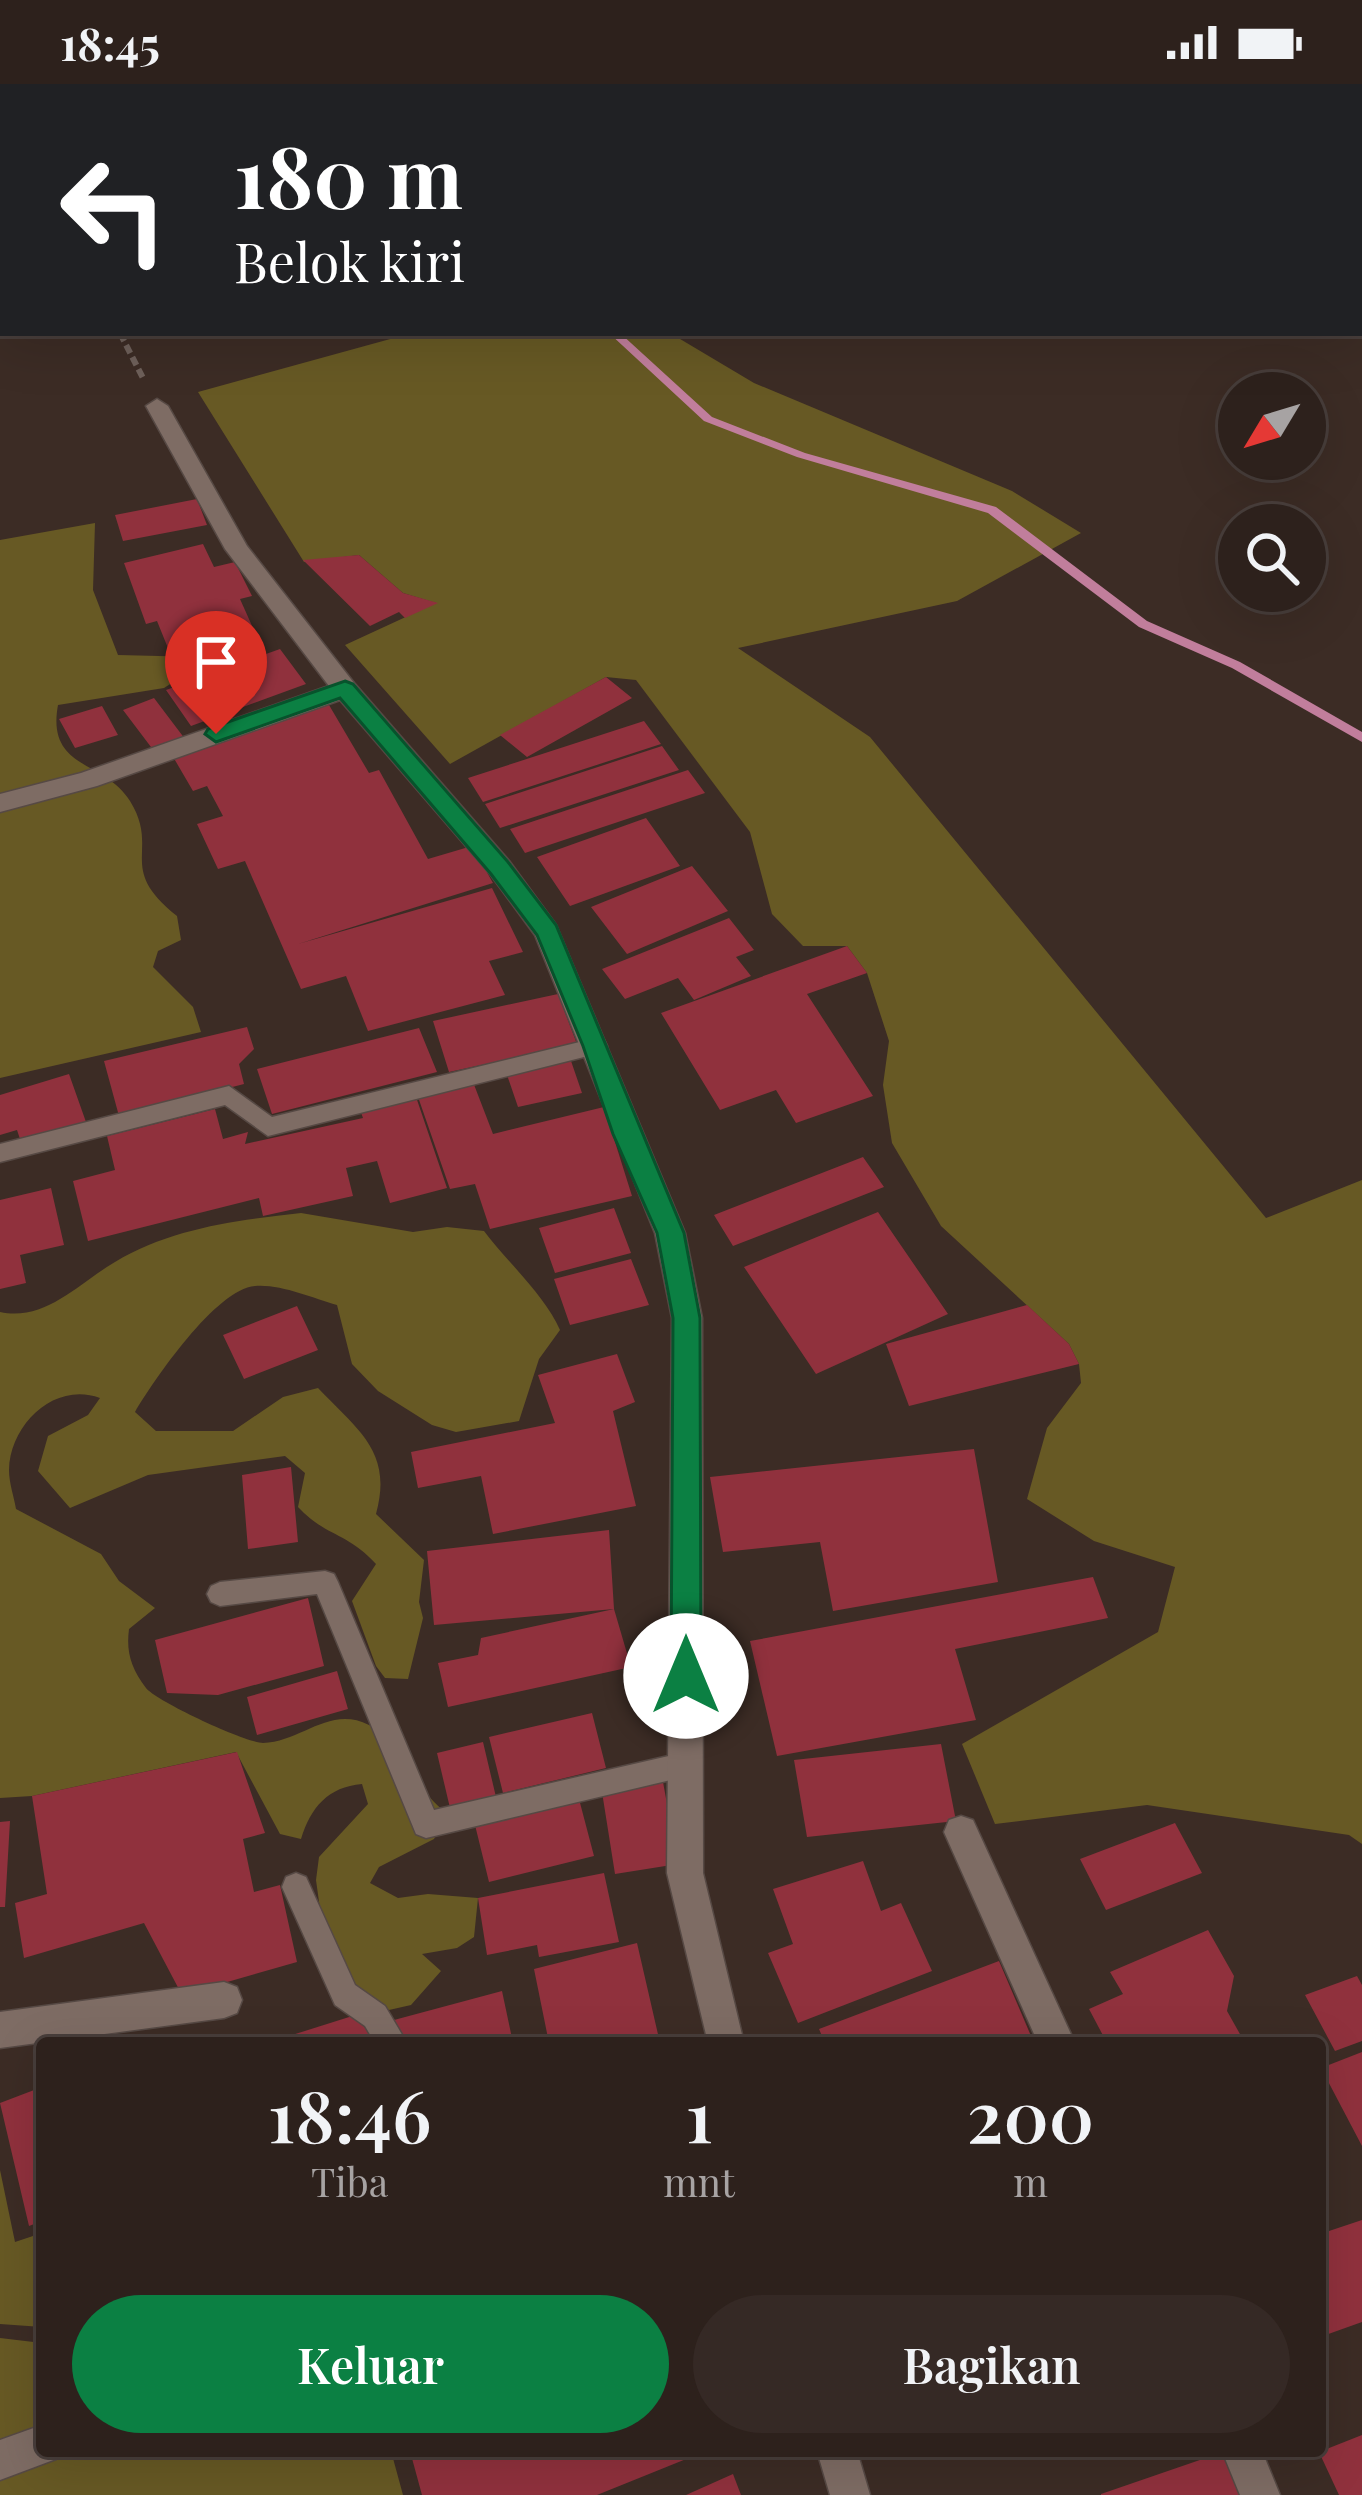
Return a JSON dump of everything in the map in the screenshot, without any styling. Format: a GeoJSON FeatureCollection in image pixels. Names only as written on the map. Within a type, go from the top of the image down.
{"type":"FeatureCollection","features":[{"type":"Feature","properties":{"kind":"street"},"geometry":{"type":"LineString","coordinates":[[157,406],[237,549],[345,689],[500,868],[548,932],[670,1233],[687,1318],[685,1873],[725,2037]]}},
{"type":"Feature","properties":{"kind":"street"},"geometry":{"type":"LineString","coordinates":[[0,803],[88,780],[345,689]]}},
{"type":"Feature","properties":{"kind":"street"},"geometry":{"type":"LineString","coordinates":[[961,1832],[1054,2037]]}},
{"type":"Feature","properties":{"kind":"street"},"geometry":{"type":"LineString","coordinates":[[0,2030],[224,2000]]}},
{"type":"Feature","properties":{"kind":"street"},"geometry":{"type":"LineString","coordinates":[[0,2460],[36,2447]]}},
{"type":"Feature","properties":{"kind":"street"},"geometry":{"type":"LineString","coordinates":[[839,2457],[850,2495]]}},
{"type":"Feature","properties":{"kind":"street"},"geometry":{"type":"LineString","coordinates":[[1244,2457],[1260,2495]]}},
{"type":"Feature","properties":{"kind":"lane"},"geometry":{"type":"LineString","coordinates":[[0,1153],[229,1095],[268,1126],[596,1046]]}},
{"type":"Feature","properties":{"kind":"lane"},"geometry":{"type":"LineString","coordinates":[[220,1594],[325,1582],[426,1825],[686,1765]]}},
{"type":"Feature","properties":{"kind":"lane"},"geometry":{"type":"LineString","coordinates":[[296,1887],[345,1995],[375,2016],[388,2037]]}},
{"type":"Feature","properties":{"kind":"path"},"geometry":{"type":"LineString","coordinates":[[122,336],[157,406]]}},
{"type":"Feature","properties":{"kind":"shaded area"},"geometry":{"type":"Polygon","coordinates":[[[401,336],[675,336],[754,383],[1012,491],[1081,533],[957,601],[738,648],[870,737],[1266,1218],[1362,1180],[1362,1844],[1349,1835],[1147,1805],[995,1824],[962,1744],[1158,1632],[1175,1567],[1094,1541],[1027,1499],[1047,1428],[1081,1383],[1079,1364],[1069,1344],[941,1226],[892,1143],[883,1085],[889,1041],[867,973],[847,946],[803,946],[772,914],[750,832],[636,680],[606,677],[450,764],[345,645],[436,603],[403,593],[359,555],[304,562],[198,392],[401,336]]]}},
{"type":"Feature","properties":{"kind":"shaded area"},"geometry":{"type":"Polygon","coordinates":[[[95,523],[93,590],[118,655],[200,657],[200,665],[164,688],[58,705],[57,726],[69,753],[119,788],[138,818],[143,871],[158,899],[177,916],[181,940],[158,951],[153,967],[193,1007],[201,1032],[0,1078],[0,540],[95,523]]]}},
{"type":"Feature","properties":{"kind":"shaded area"},"geometry":{"type":"Polygon","coordinates":[[[301,1213],[413,1232],[447,1227],[484,1231],[535,1291],[560,1330],[539,1359],[519,1421],[456,1432],[432,1425],[378,1391],[352,1364],[337,1305],[286,1289],[255,1286],[222,1302],[205,1319],[135,1412],[156,1431],[233,1431],[283,1397],[318,1388],[359,1430],[376,1458],[380,1493],[376,1514],[424,1560],[419,1602],[423,1618],[408,1679],[385,1678],[376,1666],[352,1601],[376,1564],[298,1507],[305,1473],[285,1456],[148,1475],[70,1508],[38,1471],[48,1436],[88,1415],[100,1398],[83,1394],[52,1401],[26,1423],[11,1453],[9,1475],[16,1509],[101,1554],[119,1581],[155,1608],[129,1629],[128,1637],[133,1667],[153,1694],[221,1729],[263,1743],[341,1719],[369,1725],[392,1744],[447,1813],[434,1839],[379,1867],[370,1883],[398,1898],[428,1894],[478,1898],[474,1937],[457,1948],[422,1954],[441,1971],[411,2005],[389,2010],[354,1985],[320,1909],[316,1880],[319,1857],[368,1804],[362,1784],[330,1794],[310,1817],[301,1839],[280,1834],[236,1752],[32,1796],[0,1798],[0,1312],[16,1314],[47,1306],[136,1250],[182,1233],[301,1213]]]}},
{"type":"Feature","properties":{"kind":"shaded area"},"geometry":{"type":"Polygon","coordinates":[[[0,2170],[15,2242],[36,2235],[36,2327],[0,2324],[0,2170]]]}},
{"type":"Feature","properties":{"kind":"shaded area"},"geometry":{"type":"Polygon","coordinates":[[[0,2338],[36,2342],[36,2457],[393,2457],[403,2495],[0,2495],[0,2338]]]}},
{"type":"Feature","properties":{"kind":"building"},"geometry":{"type":"Polygon","coordinates":[[[197,499],[207,525],[123,541],[115,515],[197,499]]]}},
{"type":"Feature","properties":{"kind":"building"},"geometry":{"type":"Polygon","coordinates":[[[203,544],[214,567],[235,562],[252,596],[240,599],[257,637],[172,658],[157,621],[146,624],[124,563],[203,544]]]}},
{"type":"Feature","properties":{"kind":"building"},"geometry":{"type":"Polygon","coordinates":[[[359,555],[403,593],[438,603],[405,618],[399,612],[370,626],[303,560],[359,555]]]}},
{"type":"Feature","properties":{"kind":"building"},"geometry":{"type":"Polygon","coordinates":[[[280,649],[306,684],[191,726],[166,690],[280,649]]]}},
{"type":"Feature","properties":{"kind":"building"},"geometry":{"type":"Polygon","coordinates":[[[606,677],[632,698],[527,757],[500,735],[606,677]]]}},
{"type":"Feature","properties":{"kind":"building"},"geometry":{"type":"Polygon","coordinates":[[[154,698],[185,739],[154,751],[123,710],[154,698]]]}},
{"type":"Feature","properties":{"kind":"building"},"geometry":{"type":"Polygon","coordinates":[[[329,705],[369,773],[379,770],[428,859],[472,846],[493,883],[298,944],[492,888],[523,952],[489,961],[505,995],[368,1031],[346,976],[301,989],[245,861],[218,869],[197,824],[223,816],[207,786],[193,791],[172,755],[329,705]]]}},
{"type":"Feature","properties":{"kind":"building"},"geometry":{"type":"Polygon","coordinates":[[[102,706],[118,735],[75,748],[59,719],[102,706]]]}},
{"type":"Feature","properties":{"kind":"building"},"geometry":{"type":"Polygon","coordinates":[[[644,721],[661,744],[483,802],[468,778],[644,721]]]}},
{"type":"Feature","properties":{"kind":"building"},"geometry":{"type":"Polygon","coordinates":[[[662,746],[679,770],[500,828],[485,804],[662,746]]]}},
{"type":"Feature","properties":{"kind":"building"},"geometry":{"type":"Polygon","coordinates":[[[688,770],[705,793],[525,853],[510,829],[688,770]]]}},
{"type":"Feature","properties":{"kind":"building"},"geometry":{"type":"Polygon","coordinates":[[[646,818],[680,866],[570,906],[537,857],[646,818]]]}},
{"type":"Feature","properties":{"kind":"building"},"geometry":{"type":"Polygon","coordinates":[[[692,866],[728,911],[627,954],[591,907],[692,866]]]}},
{"type":"Feature","properties":{"kind":"building"},"geometry":{"type":"Polygon","coordinates":[[[729,918],[754,950],[736,957],[751,976],[694,1000],[678,978],[625,999],[602,969],[729,918]]]}},
{"type":"Feature","properties":{"kind":"building"},"geometry":{"type":"Polygon","coordinates":[[[847,946],[867,973],[807,994],[873,1096],[796,1123],[776,1090],[720,1110],[661,1013],[847,946]]]}},
{"type":"Feature","properties":{"kind":"building"},"geometry":{"type":"Polygon","coordinates":[[[558,994],[577,1044],[449,1072],[433,1021],[558,994]]]}},
{"type":"Feature","properties":{"kind":"building"},"geometry":{"type":"Polygon","coordinates":[[[247,1027],[254,1049],[239,1064],[244,1084],[119,1116],[104,1061],[247,1027]]]}},
{"type":"Feature","properties":{"kind":"building"},"geometry":{"type":"Polygon","coordinates":[[[419,1028],[437,1072],[272,1114],[257,1069],[419,1028]]]}},
{"type":"Feature","properties":{"kind":"building"},"geometry":{"type":"Polygon","coordinates":[[[570,1058],[582,1093],[518,1107],[506,1072],[570,1058]]]}},
{"type":"Feature","properties":{"kind":"building"},"geometry":{"type":"Polygon","coordinates":[[[69,1074],[86,1122],[21,1142],[17,1130],[0,1135],[0,1095],[69,1074]]]}},
{"type":"Feature","properties":{"kind":"building"},"geometry":{"type":"Polygon","coordinates":[[[473,1082],[493,1134],[604,1107],[632,1196],[490,1229],[475,1184],[450,1189],[417,1094],[473,1082]]]}},
{"type":"Feature","properties":{"kind":"building"},"geometry":{"type":"Polygon","coordinates":[[[415,1094],[447,1188],[390,1203],[377,1161],[346,1168],[353,1196],[263,1216],[259,1198],[88,1241],[73,1181],[115,1170],[107,1136],[215,1109],[223,1139],[248,1132],[245,1144],[363,1118],[359,1107],[415,1094]]]}},
{"type":"Feature","properties":{"kind":"building"},"geometry":{"type":"Polygon","coordinates":[[[863,1157],[884,1187],[733,1246],[714,1215],[863,1157]]]}},
{"type":"Feature","properties":{"kind":"building"},"geometry":{"type":"Polygon","coordinates":[[[51,1188],[64,1245],[20,1255],[26,1283],[0,1289],[0,1200],[51,1188]]]}},
{"type":"Feature","properties":{"kind":"building"},"geometry":{"type":"Polygon","coordinates":[[[614,1208],[631,1253],[555,1273],[539,1228],[614,1208]]]}},
{"type":"Feature","properties":{"kind":"building"},"geometry":{"type":"Polygon","coordinates":[[[878,1212],[948,1314],[816,1374],[744,1267],[878,1212]]]}},
{"type":"Feature","properties":{"kind":"building"},"geometry":{"type":"Polygon","coordinates":[[[631,1259],[649,1305],[570,1325],[554,1279],[631,1259]]]}},
{"type":"Feature","properties":{"kind":"building"},"geometry":{"type":"Polygon","coordinates":[[[1027,1305],[1069,1344],[1079,1364],[909,1406],[886,1344],[1027,1305]]]}},
{"type":"Feature","properties":{"kind":"building"},"geometry":{"type":"Polygon","coordinates":[[[297,1306],[318,1350],[244,1379],[223,1335],[297,1306]]]}},
{"type":"Feature","properties":{"kind":"building"},"geometry":{"type":"Polygon","coordinates":[[[617,1354],[635,1402],[613,1411],[636,1506],[493,1534],[481,1476],[418,1488],[411,1452],[555,1423],[538,1375],[617,1354]]]}},
{"type":"Feature","properties":{"kind":"building"},"geometry":{"type":"Polygon","coordinates":[[[974,1449],[998,1582],[833,1611],[820,1542],[723,1552],[710,1477],[974,1449]]]}},
{"type":"Feature","properties":{"kind":"building"},"geometry":{"type":"Polygon","coordinates":[[[291,1467],[298,1542],[248,1549],[242,1475],[291,1467]]]}},
{"type":"Feature","properties":{"kind":"building"},"geometry":{"type":"Polygon","coordinates":[[[609,1530],[614,1609],[434,1625],[427,1551],[609,1530]]]}},
{"type":"Feature","properties":{"kind":"building"},"geometry":{"type":"Polygon","coordinates":[[[1093,1577],[1108,1618],[955,1649],[976,1720],[777,1756],[750,1641],[1093,1577]]]}},
{"type":"Feature","properties":{"kind":"building"},"geometry":{"type":"Polygon","coordinates":[[[308,1598],[324,1666],[218,1695],[167,1693],[155,1640],[308,1598]]]}},
{"type":"Feature","properties":{"kind":"building"},"geometry":{"type":"Polygon","coordinates":[[[614,1609],[631,1667],[448,1707],[438,1663],[478,1655],[481,1638],[614,1609]]]}},
{"type":"Feature","properties":{"kind":"building"},"geometry":{"type":"Polygon","coordinates":[[[337,1671],[348,1709],[257,1735],[247,1697],[337,1671]]]}},
{"type":"Feature","properties":{"kind":"building"},"geometry":{"type":"Polygon","coordinates":[[[592,1713],[606,1768],[503,1793],[489,1737],[592,1713]]]}},
{"type":"Feature","properties":{"kind":"building"},"geometry":{"type":"Polygon","coordinates":[[[483,1742],[496,1797],[450,1808],[437,1753],[483,1742]]]}},
{"type":"Feature","properties":{"kind":"building"},"geometry":{"type":"Polygon","coordinates":[[[941,1744],[956,1821],[807,1837],[794,1760],[941,1744]]]}},
{"type":"Feature","properties":{"kind":"building"},"geometry":{"type":"Polygon","coordinates":[[[237,1752],[265,1833],[243,1839],[254,1892],[280,1885],[297,1962],[182,1995],[144,1923],[24,1958],[15,1903],[47,1894],[32,1796],[237,1752]]]}},
{"type":"Feature","properties":{"kind":"building"},"geometry":{"type":"Polygon","coordinates":[[[663,1782],[678,1864],[615,1874],[602,1792],[663,1782]]]}},
{"type":"Feature","properties":{"kind":"building"},"geometry":{"type":"Polygon","coordinates":[[[579,1799],[594,1856],[489,1882],[475,1825],[579,1799]]]}},
{"type":"Feature","properties":{"kind":"building"},"geometry":{"type":"Polygon","coordinates":[[[10,1821],[5,1907],[0,1907],[0,1822],[10,1821]]]}},
{"type":"Feature","properties":{"kind":"building"},"geometry":{"type":"Polygon","coordinates":[[[1175,1823],[1202,1873],[1106,1910],[1080,1859],[1175,1823]]]}},
{"type":"Feature","properties":{"kind":"building"},"geometry":{"type":"Polygon","coordinates":[[[863,1861],[881,1911],[901,1903],[932,1971],[798,2023],[768,1953],[793,1944],[773,1889],[863,1861]]]}},
{"type":"Feature","properties":{"kind":"building"},"geometry":{"type":"Polygon","coordinates":[[[604,1873],[619,1942],[539,1957],[537,1945],[487,1955],[478,1898],[604,1873]]]}},
{"type":"Feature","properties":{"kind":"building"},"geometry":{"type":"Polygon","coordinates":[[[1208,1930],[1234,1976],[1227,2011],[1242,2037],[1104,2037],[1089,2009],[1123,1994],[1110,1972],[1208,1930]]]}},
{"type":"Feature","properties":{"kind":"building"},"geometry":{"type":"Polygon","coordinates":[[[637,1943],[659,2037],[548,2037],[534,1969],[637,1943]]]}},
{"type":"Feature","properties":{"kind":"building"},"geometry":{"type":"Polygon","coordinates":[[[999,1961],[1031,2037],[822,2037],[819,2029],[999,1961]]]}},
{"type":"Feature","properties":{"kind":"building"},"geometry":{"type":"Polygon","coordinates":[[[1357,1976],[1362,1985],[1362,2041],[1335,2051],[1305,1995],[1357,1976]]]}},
{"type":"Feature","properties":{"kind":"building"},"geometry":{"type":"Polygon","coordinates":[[[502,1991],[512,2037],[398,2037],[394,2020],[502,1991]]]}},
{"type":"Feature","properties":{"kind":"building"},"geometry":{"type":"Polygon","coordinates":[[[365,2012],[371,2037],[286,2037],[365,2012]]]}},
{"type":"Feature","properties":{"kind":"building"},"geometry":{"type":"Polygon","coordinates":[[[1362,2052],[1362,2146],[1326,2078],[1326,2066],[1362,2052]]]}},
{"type":"Feature","properties":{"kind":"building"},"geometry":{"type":"Polygon","coordinates":[[[36,2089],[36,2223],[29,2226],[0,2103],[36,2089]]]}},
{"type":"Feature","properties":{"kind":"building"},"geometry":{"type":"Polygon","coordinates":[[[1362,2220],[1362,2322],[1326,2335],[1326,2232],[1362,2220]]]}},
{"type":"Feature","properties":{"kind":"building"},"geometry":{"type":"Polygon","coordinates":[[[1362,2435],[1362,2495],[1339,2495],[1321,2457],[1326,2457],[1326,2449],[1362,2435]]]}},
{"type":"Feature","properties":{"kind":"building"},"geometry":{"type":"Polygon","coordinates":[[[412,2457],[691,2457],[597,2495],[422,2495],[412,2457]]]}},
{"type":"Feature","properties":{"kind":"building"},"geometry":{"type":"Polygon","coordinates":[[[1209,2457],[1229,2457],[1246,2495],[1101,2495],[1209,2457]]]}},
{"type":"Feature","properties":{"kind":"building"},"geometry":{"type":"Polygon","coordinates":[[[733,2474],[741,2495],[686,2495],[733,2474]]]}},
{"type":"Feature","properties":{"kind":"waterway"},"geometry":{"type":"LineString","coordinates":[[617,336],[708,419],[801,455],[992,510],[1143,624],[1236,665],[1362,738]]}},
{"type":"Feature","properties":{"kind":"route"},"geometry":{"type":"LineString","coordinates":[[216,734],[345,689],[500,868],[548,932],[670,1233],[687,1318],[686,1676]]}}]}
